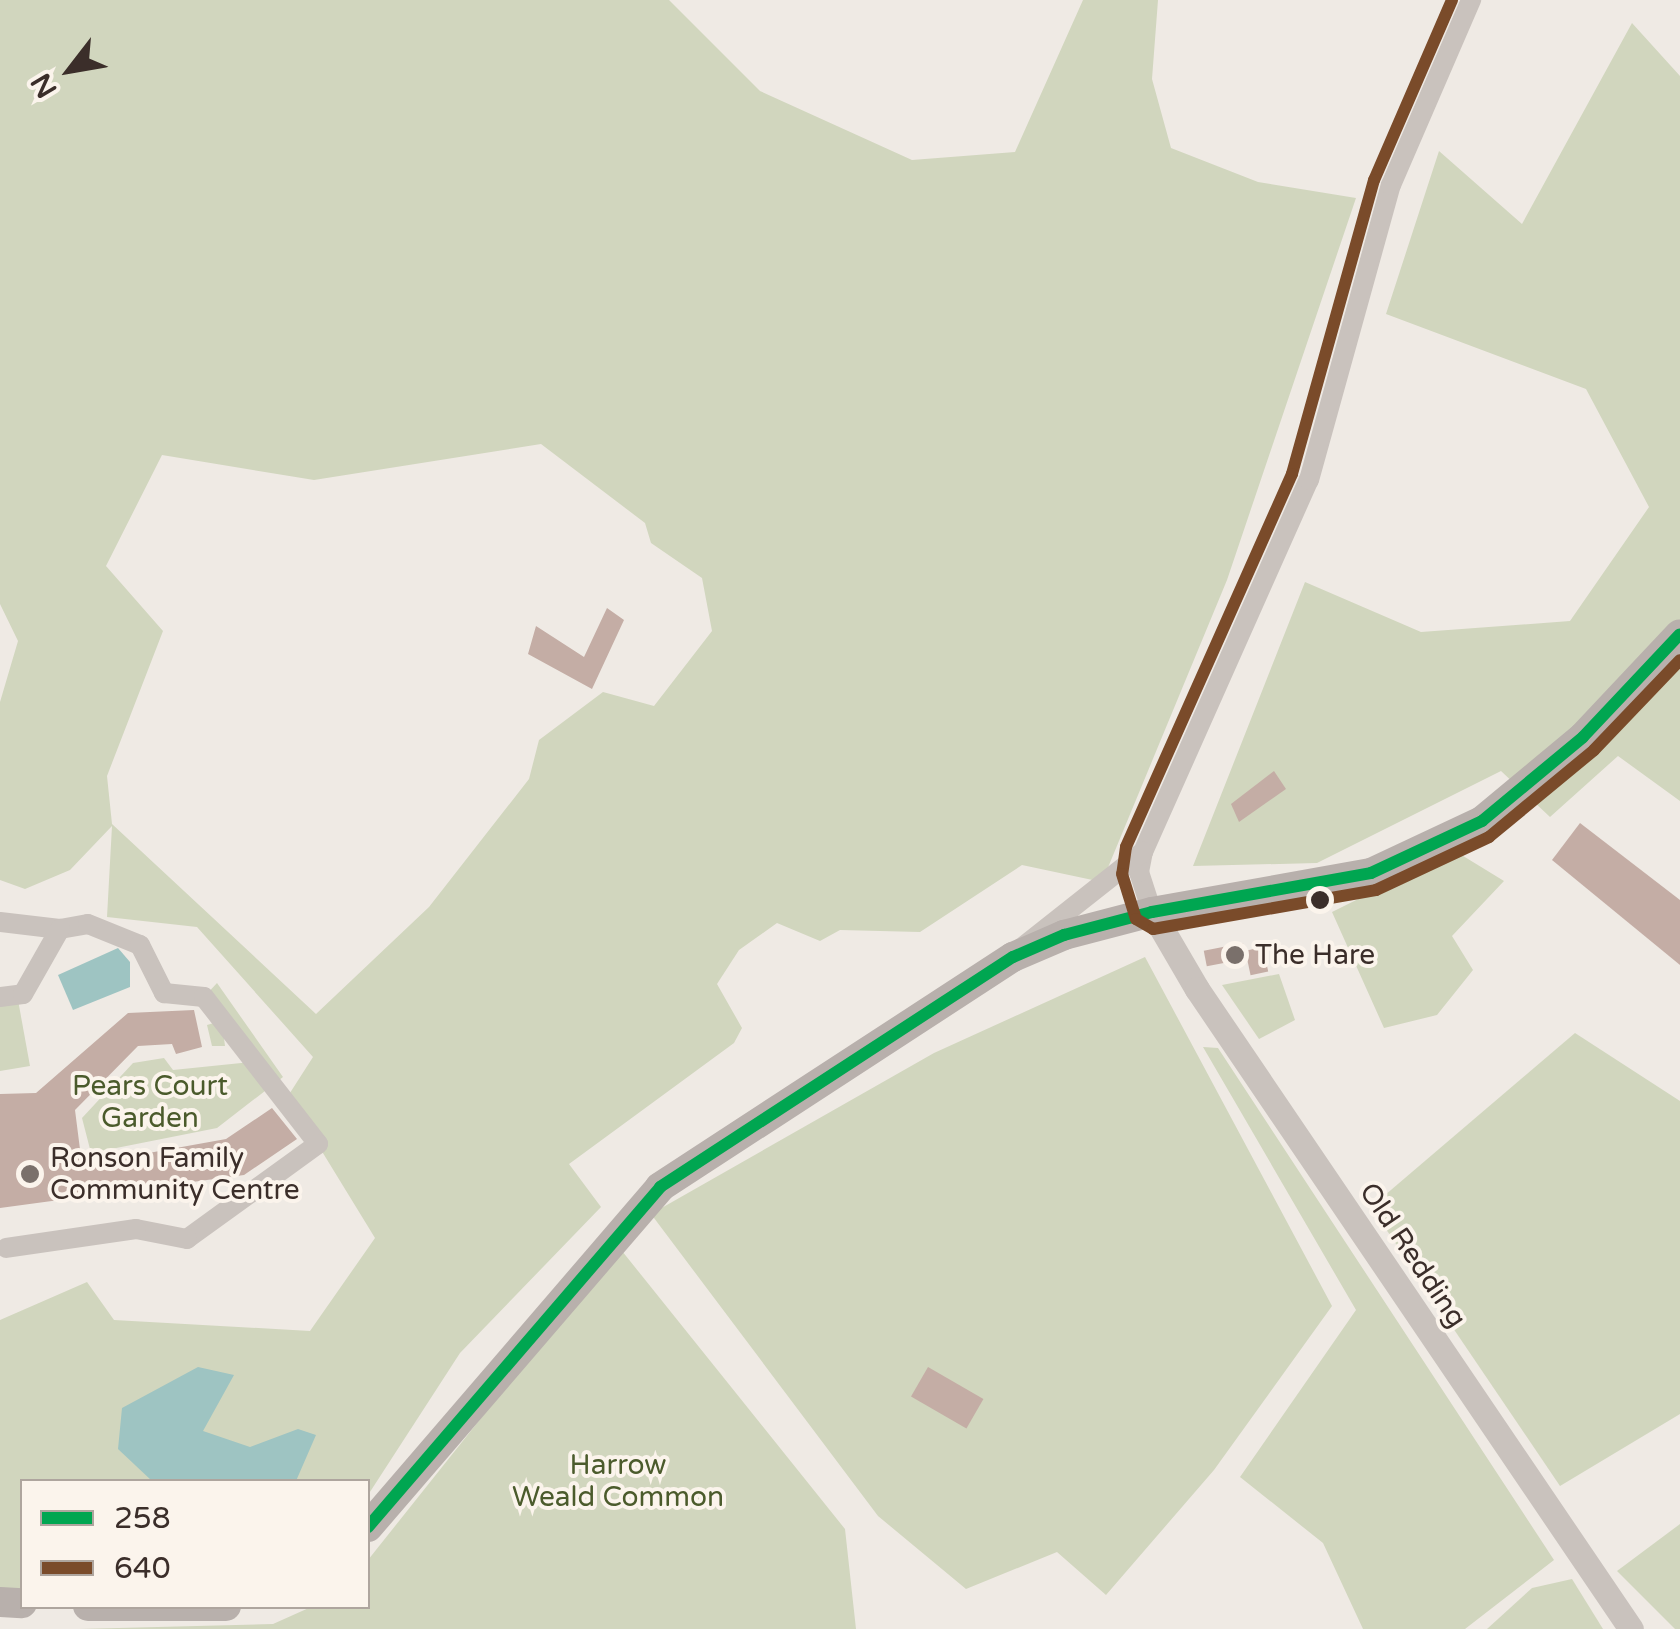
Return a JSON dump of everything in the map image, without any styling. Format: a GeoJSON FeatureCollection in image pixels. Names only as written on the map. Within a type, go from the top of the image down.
{"type":"FeatureCollection","features":[{"type":"Feature","properties":{"kind":"main road"},"geometry":{"type":"LineString","coordinates":[[370,1525],[660,1186],[1013,957],[1064,935],[1152,912],[1371,873],[1482,821],[1582,738],[1680,634]]}},
{"type":"Feature","properties":{"kind":"street"},"geometry":{"type":"LineString","coordinates":[[1152,912],[1139,872],[1143,852],[1309,480],[1391,185],[1470,0]]}},
{"type":"Feature","properties":{"kind":"street"},"geometry":{"type":"LineString","coordinates":[[1013,957],[1034,933],[1143,852]]}},
{"type":"Feature","properties":{"kind":"street","name":"Old Redding"},"geometry":{"type":"LineString","coordinates":[[1152,912],[1197,989],[1631,1629]]}},
{"type":"Feature","properties":{"kind":"street"},"geometry":{"type":"LineString","coordinates":[[0,922],[60,929],[88,924],[140,944],[164,993],[204,997],[318,1144],[187,1239],[136,1229],[6,1248]]}},
{"type":"Feature","properties":{"kind":"street"},"geometry":{"type":"LineString","coordinates":[[0,996],[22,994],[60,929]]}},
{"type":"Feature","properties":{"kind":"green space"},"geometry":{"type":"Polygon","coordinates":[[[0,0],[669,0],[760,91],[912,160],[1015,152],[1083,0],[1158,0],[1152,79],[1171,148],[1258,182],[1356,198],[1227,580],[1102,882],[1022,865],[920,932],[840,930],[820,941],[777,923],[739,950],[717,984],[742,1028],[734,1043],[569,1164],[601,1207],[460,1353],[370,1492],[370,1479],[20,1479],[20,1598],[0,1596],[0,1320],[87,1282],[114,1320],[310,1331],[375,1238],[288,1096],[313,1057],[197,927],[107,917],[112,826],[70,870],[25,889],[0,880],[0,702],[18,641],[0,604],[0,0]],[[541,444],[314,480],[162,455],[106,566],[163,631],[107,776],[112,824],[316,1014],[429,907],[529,779],[539,740],[603,692],[654,706],[712,631],[702,578],[651,543],[645,523],[541,444]]]}},
{"type":"Feature","properties":{"kind":"green space"},"geometry":{"type":"Polygon","coordinates":[[[1632,23],[1680,76],[1680,801],[1618,756],[1550,817],[1501,771],[1317,863],[1193,866],[1305,582],[1421,632],[1570,621],[1649,507],[1586,389],[1386,314],[1439,151],[1522,224],[1632,23]]]}},
{"type":"Feature","properties":{"kind":"green space"},"geometry":{"type":"Polygon","coordinates":[[[1455,851],[1504,881],[1452,936],[1473,970],[1437,1015],[1384,1028],[1332,912],[1455,851]]]}},
{"type":"Feature","properties":{"kind":"green space"},"geometry":{"type":"Polygon","coordinates":[[[1145,957],[1332,1306],[1214,1470],[1106,1595],[1057,1552],[966,1589],[878,1516],[651,1214],[934,1053],[1145,957]]]}},
{"type":"Feature","properties":{"kind":"green space"},"geometry":{"type":"Polygon","coordinates":[[[1279,974],[1295,1020],[1259,1039],[1222,985],[1279,974]]]}},
{"type":"Feature","properties":{"kind":"green space","name":"Pears Court Garden"},"geometry":{"type":"Polygon","coordinates":[[[217,983],[283,1077],[217,1128],[91,1153],[82,1118],[133,1063],[164,1058],[173,1070],[251,1062],[222,1023],[225,1046],[212,1046],[207,1025],[221,1021],[204,997],[217,983]]]}},
{"type":"Feature","properties":{"kind":"green space"},"geometry":{"type":"Polygon","coordinates":[[[18,1000],[30,1066],[0,1071],[0,1004],[18,1000]]]}},
{"type":"Feature","properties":{"kind":"green space"},"geometry":{"type":"Polygon","coordinates":[[[1575,1033],[1680,1101],[1680,1414],[1560,1486],[1371,1207],[1575,1033]]]}},
{"type":"Feature","properties":{"kind":"green space"},"geometry":{"type":"Polygon","coordinates":[[[1203,1047],[1218,1048],[1554,1560],[1465,1629],[1363,1629],[1323,1543],[1240,1477],[1356,1310],[1203,1047]]]}},
{"type":"Feature","properties":{"kind":"green space","name":"Harrow Weald Common"},"geometry":{"type":"Polygon","coordinates":[[[618,1246],[845,1529],[856,1629],[79,1629],[273,1624],[307,1609],[370,1609],[370,1557],[618,1246]]]}},
{"type":"Feature","properties":{"kind":"green space"},"geometry":{"type":"Polygon","coordinates":[[[1680,1524],[1680,1629],[1675,1629],[1617,1571],[1680,1524]]]}},
{"type":"Feature","properties":{"kind":"green space"},"geometry":{"type":"Polygon","coordinates":[[[1572,1579],[1603,1629],[1487,1629],[1532,1588],[1572,1579]]]}},
{"type":"Feature","properties":{"kind":"water"},"geometry":{"type":"Polygon","coordinates":[[[118,948],[130,962],[130,987],[73,1010],[58,975],[118,948]]]}},
{"type":"Feature","properties":{"kind":"water"},"geometry":{"type":"Polygon","coordinates":[[[198,1367],[234,1375],[203,1431],[250,1447],[298,1429],[316,1435],[297,1479],[150,1479],[118,1449],[122,1408],[198,1367]]]}},
{"type":"Feature","properties":{"kind":"building"},"geometry":{"type":"Polygon","coordinates":[[[607,608],[624,620],[592,689],[528,654],[536,626],[584,657],[607,608]]]}},
{"type":"Feature","properties":{"kind":"building"},"geometry":{"type":"Polygon","coordinates":[[[1274,771],[1286,789],[1239,822],[1231,804],[1274,771]]]}},
{"type":"Feature","properties":{"kind":"building"},"geometry":{"type":"Polygon","coordinates":[[[1580,823],[1680,900],[1680,965],[1552,860],[1580,823]]]}},
{"type":"Feature","properties":{"kind":"building"},"geometry":{"type":"Polygon","coordinates":[[[1243,943],[1246,959],[1207,966],[1204,951],[1243,943]]]}},
{"type":"Feature","properties":{"kind":"building"},"geometry":{"type":"Polygon","coordinates":[[[1263,947],[1268,971],[1251,975],[1245,951],[1263,947]]]}},
{"type":"Feature","properties":{"kind":"building"},"geometry":{"type":"Polygon","coordinates":[[[194,1010],[202,1047],[176,1054],[172,1044],[138,1046],[75,1110],[82,1165],[226,1139],[272,1108],[297,1139],[244,1175],[0,1208],[0,1094],[36,1093],[128,1013],[194,1010]]]}},
{"type":"Feature","properties":{"kind":"building"},"geometry":{"type":"Polygon","coordinates":[[[928,1367],[983,1399],[966,1428],[911,1396],[928,1367]]]}},
{"type":"Feature","properties":{"kind":"transit line","name":"640"},"geometry":{"type":"LineString","coordinates":[[1452,0],[1374,180],[1292,474],[1126,847],[1122,874],[1136,919],[1153,929],[1376,890],[1489,837],[1594,750],[1680,660]]}},
{"type":"Feature","properties":{"kind":"transit line","name":"258"},"geometry":{"type":"LineString","coordinates":[[370,1525],[660,1187],[1013,957],[1064,935],[1152,912],[1371,873],[1482,821],[1583,737],[1680,634]]}},
{"type":"Feature","properties":{"kind":"place","name":"The Hare"},"geometry":{"type":"Point","coordinates":[1235,955]}},
{"type":"Feature","properties":{"kind":"place","name":"Ronson Family Community Centre"},"geometry":{"type":"Point","coordinates":[30,1174]}}]}
